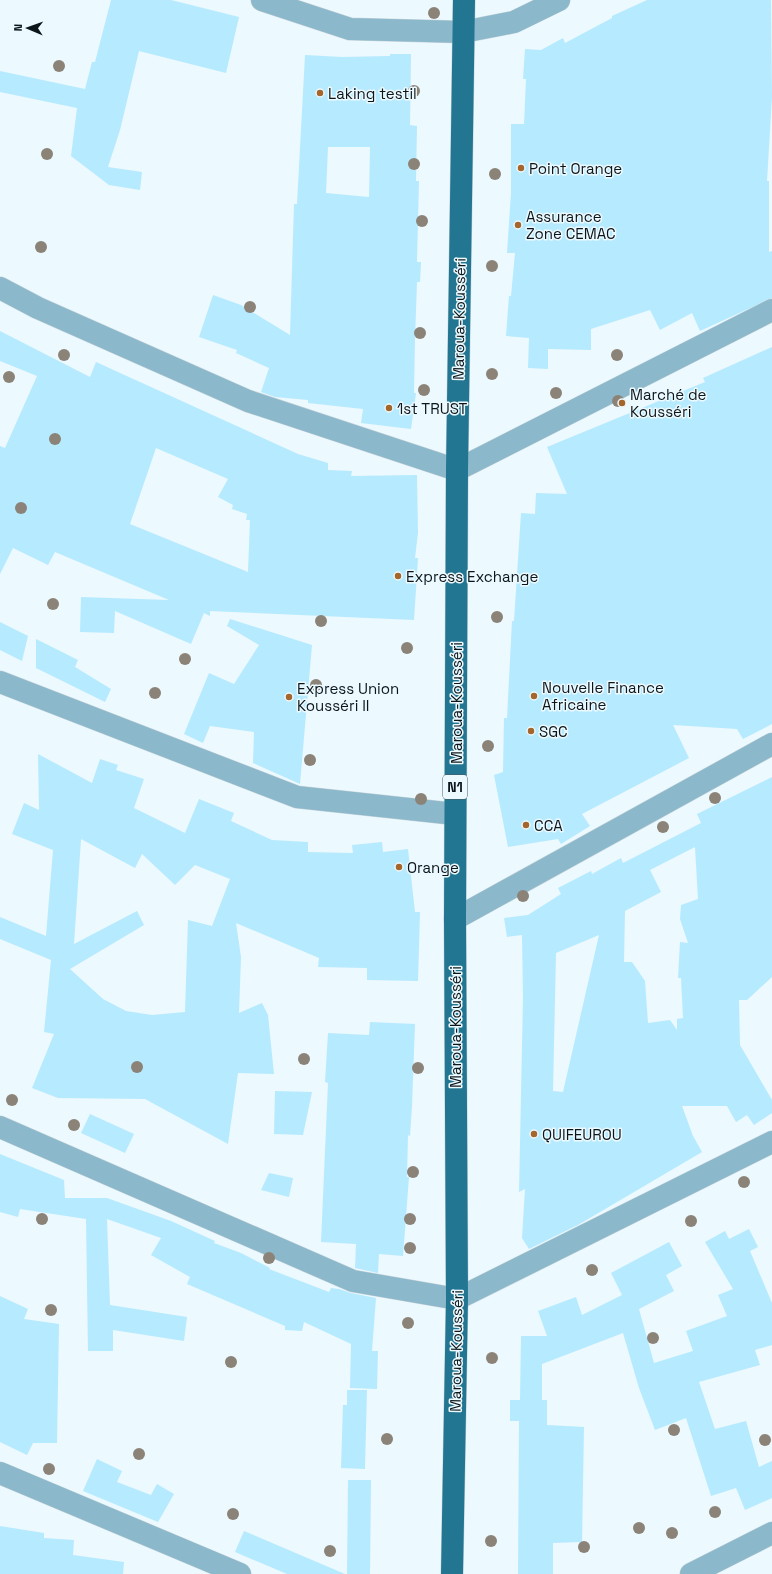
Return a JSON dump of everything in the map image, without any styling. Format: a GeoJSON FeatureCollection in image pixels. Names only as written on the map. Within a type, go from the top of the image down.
{"type":"FeatureCollection","features":[{"type":"Feature","properties":{"kind":"highway","name":"Maroua-Kousséri"},"geometry":{"type":"LineString","coordinates":[[452,1574],[457,1299],[455,919],[456,470],[464,0]]}},
{"type":"Feature","properties":{"kind":"street"},"geometry":{"type":"LineString","coordinates":[[262,0],[350,29],[464,32],[514,22],[559,0]]}},
{"type":"Feature","properties":{"kind":"street"},"geometry":{"type":"LineString","coordinates":[[0,288],[38,308],[248,401],[456,470],[772,310]]}},
{"type":"Feature","properties":{"kind":"street"},"geometry":{"type":"LineString","coordinates":[[0,682],[297,797],[455,814]]}},
{"type":"Feature","properties":{"kind":"street"},"geometry":{"type":"LineString","coordinates":[[455,919],[772,744]]}},
{"type":"Feature","properties":{"kind":"street"},"geometry":{"type":"LineString","coordinates":[[0,1127],[353,1280],[457,1299],[772,1142]]}},
{"type":"Feature","properties":{"kind":"street"},"geometry":{"type":"LineString","coordinates":[[0,1473],[240,1574]]}},
{"type":"Feature","properties":{"kind":"street"},"geometry":{"type":"LineString","coordinates":[[690,1574],[772,1533]]}},
{"type":"Feature","properties":{"kind":"building"},"geometry":{"type":"Polygon","coordinates":[[[111,0],[171,0],[239,17],[226,73],[139,51],[120,130],[108,167],[142,172],[140,190],[109,185],[71,156],[77,108],[0,92],[0,71],[85,89],[92,62],[95,62],[111,0]]]}},
{"type":"Feature","properties":{"kind":"building"},"geometry":{"type":"Polygon","coordinates":[[[647,0],[771,0],[772,97],[767,181],[769,181],[769,252],[772,251],[772,298],[700,331],[692,313],[660,330],[650,310],[591,329],[591,350],[548,349],[548,369],[528,368],[529,338],[506,336],[509,296],[511,296],[515,253],[507,253],[511,193],[511,124],[524,124],[526,79],[523,79],[525,49],[541,50],[563,38],[565,43],[612,18],[612,16],[647,0]]]}},
{"type":"Feature","properties":{"kind":"building"},"geometry":{"type":"Polygon","coordinates":[[[390,54],[411,54],[410,125],[417,126],[416,181],[419,181],[417,262],[421,262],[420,282],[417,282],[414,393],[416,393],[411,429],[361,423],[363,409],[308,403],[308,400],[275,397],[261,392],[269,368],[236,353],[237,350],[199,337],[213,295],[241,305],[290,335],[294,204],[297,204],[305,55],[342,57],[390,56],[390,54]],[[328,147],[326,193],[369,197],[370,147],[328,147]]]}},
{"type":"Feature","properties":{"kind":"building"},"geometry":{"type":"Polygon","coordinates":[[[0,331],[90,377],[96,362],[298,454],[328,463],[328,470],[352,471],[351,476],[417,475],[418,533],[415,558],[418,558],[414,620],[210,611],[210,616],[204,613],[191,644],[115,611],[114,633],[80,632],[81,597],[169,600],[55,552],[48,565],[13,548],[0,574],[0,446],[5,448],[37,376],[0,361],[0,331]],[[156,448],[130,524],[248,572],[250,520],[246,520],[247,514],[232,509],[233,505],[218,497],[228,479],[156,448]]]}},
{"type":"Feature","properties":{"kind":"building"},"geometry":{"type":"Polygon","coordinates":[[[772,347],[772,724],[743,739],[737,729],[673,725],[689,758],[582,814],[590,826],[561,844],[558,839],[508,847],[494,775],[503,772],[504,718],[507,718],[512,621],[514,621],[521,513],[535,514],[536,493],[567,494],[547,447],[705,382],[703,378],[772,347]]]}},
{"type":"Feature","properties":{"kind":"building"},"geometry":{"type":"Polygon","coordinates":[[[230,619],[312,645],[300,784],[253,763],[254,732],[210,726],[203,743],[184,734],[209,673],[234,684],[259,645],[227,626],[230,619]]]}},
{"type":"Feature","properties":{"kind":"building"},"geometry":{"type":"Polygon","coordinates":[[[0,622],[28,636],[22,661],[0,650],[0,622]]]}},
{"type":"Feature","properties":{"kind":"building"},"geometry":{"type":"Polygon","coordinates":[[[36,639],[78,660],[75,667],[111,689],[105,702],[36,668],[36,639]]]}},
{"type":"Feature","properties":{"kind":"building"},"geometry":{"type":"Polygon","coordinates":[[[38,754],[92,783],[100,759],[118,765],[116,770],[144,779],[134,808],[185,833],[199,799],[234,813],[231,821],[272,840],[308,842],[308,852],[353,853],[352,845],[382,842],[383,852],[408,849],[415,912],[420,912],[418,981],[367,980],[367,968],[318,967],[319,958],[236,923],[241,957],[239,1013],[262,1003],[268,1015],[274,1074],[238,1073],[228,1144],[145,1099],[58,1098],[32,1088],[54,1034],[44,1032],[51,960],[0,939],[0,917],[46,936],[53,850],[12,834],[24,803],[39,810],[38,754]],[[81,839],[74,944],[137,911],[144,925],[70,969],[103,999],[126,1011],[152,1015],[185,1012],[188,920],[212,926],[230,879],[195,865],[175,885],[142,854],[135,868],[81,839]]]}},
{"type":"Feature","properties":{"kind":"building"},"geometry":{"type":"Polygon","coordinates":[[[772,777],[772,977],[747,1000],[739,1000],[740,1045],[772,1100],[772,1113],[754,1125],[747,1115],[736,1122],[727,1106],[682,1106],[693,1136],[702,1152],[578,1225],[529,1249],[522,1238],[525,1189],[519,1192],[523,998],[522,935],[507,937],[504,918],[528,915],[561,894],[558,888],[591,871],[592,874],[621,858],[623,863],[701,823],[697,814],[772,777]],[[695,847],[650,870],[661,892],[625,911],[624,962],[632,962],[645,981],[648,1023],[670,1020],[677,1030],[677,1019],[683,1018],[681,978],[678,978],[680,942],[688,943],[680,919],[681,905],[698,899],[695,847]],[[599,935],[556,953],[553,1091],[563,1092],[599,935]]]}},
{"type":"Feature","properties":{"kind":"building"},"geometry":{"type":"Polygon","coordinates":[[[370,1022],[415,1024],[410,1136],[408,1135],[407,1177],[409,1177],[403,1256],[379,1254],[378,1273],[355,1268],[356,1244],[321,1242],[328,1083],[325,1082],[328,1033],[369,1035],[370,1022]]]}},
{"type":"Feature","properties":{"kind":"building"},"geometry":{"type":"Polygon","coordinates":[[[275,1091],[312,1092],[303,1135],[274,1134],[275,1091]]]}},
{"type":"Feature","properties":{"kind":"building"},"geometry":{"type":"Polygon","coordinates":[[[90,1114],[134,1134],[125,1153],[81,1133],[90,1114]]]}},
{"type":"Feature","properties":{"kind":"building"},"geometry":{"type":"Polygon","coordinates":[[[0,1154],[64,1180],[65,1198],[107,1198],[171,1221],[215,1241],[214,1243],[241,1253],[270,1268],[269,1269],[329,1292],[331,1288],[339,1289],[376,1298],[372,1351],[378,1351],[377,1389],[350,1388],[351,1344],[304,1322],[302,1331],[285,1330],[285,1326],[187,1284],[190,1277],[151,1255],[161,1238],[107,1219],[110,1305],[187,1317],[184,1341],[113,1330],[113,1351],[88,1351],[86,1219],[20,1209],[18,1217],[0,1212],[0,1154]]]}},
{"type":"Feature","properties":{"kind":"building"},"geometry":{"type":"Polygon","coordinates":[[[269,1173],[293,1178],[289,1197],[261,1190],[269,1173]]]}},
{"type":"Feature","properties":{"kind":"building"},"geometry":{"type":"Polygon","coordinates":[[[749,1229],[758,1247],[750,1251],[772,1303],[772,1345],[755,1350],[760,1365],[699,1382],[715,1429],[746,1421],[759,1467],[772,1461],[772,1498],[745,1510],[736,1488],[711,1496],[686,1418],[655,1430],[639,1388],[623,1333],[542,1364],[542,1400],[547,1400],[547,1425],[584,1427],[582,1542],[553,1543],[553,1574],[518,1574],[519,1421],[510,1421],[510,1400],[520,1400],[521,1336],[547,1336],[538,1311],[576,1297],[582,1315],[622,1295],[611,1273],[669,1242],[682,1266],[666,1275],[674,1291],[639,1309],[654,1363],[693,1351],[686,1331],[727,1316],[718,1295],[733,1289],[705,1242],[725,1231],[729,1239],[749,1229]]]}},
{"type":"Feature","properties":{"kind":"building"},"geometry":{"type":"Polygon","coordinates":[[[0,1296],[28,1309],[24,1319],[59,1324],[57,1443],[33,1443],[27,1455],[0,1442],[0,1296]]]}},
{"type":"Feature","properties":{"kind":"building"},"geometry":{"type":"Polygon","coordinates":[[[347,1390],[367,1390],[365,1469],[341,1468],[343,1405],[347,1405],[347,1390]]]}},
{"type":"Feature","properties":{"kind":"building"},"geometry":{"type":"Polygon","coordinates":[[[97,1459],[122,1471],[117,1482],[151,1495],[157,1484],[174,1494],[158,1522],[83,1491],[97,1459]]]}},
{"type":"Feature","properties":{"kind":"building"},"geometry":{"type":"Polygon","coordinates":[[[348,1480],[371,1480],[370,1574],[347,1574],[348,1480]]]}},
{"type":"Feature","properties":{"kind":"building"},"geometry":{"type":"Polygon","coordinates":[[[0,1526],[44,1533],[44,1538],[74,1540],[73,1555],[124,1562],[123,1574],[0,1574],[0,1526]]]}},
{"type":"Feature","properties":{"kind":"building"},"geometry":{"type":"Polygon","coordinates":[[[244,1531],[345,1574],[287,1574],[235,1552],[244,1531]]]}},
{"type":"Feature","properties":{"kind":"place","name":"Laking testil"},"geometry":{"type":"Point","coordinates":[320,93]}},
{"type":"Feature","properties":{"kind":"place","name":"Point Orange"},"geometry":{"type":"Point","coordinates":[521,168]}},
{"type":"Feature","properties":{"kind":"place","name":"Assurance Zone CEMAC"},"geometry":{"type":"Point","coordinates":[518,225]}},
{"type":"Feature","properties":{"kind":"place","name":"Marché de Kousséri"},"geometry":{"type":"Point","coordinates":[622,403]}},
{"type":"Feature","properties":{"kind":"place","name":"1st TRUST"},"geometry":{"type":"Point","coordinates":[389,408]}},
{"type":"Feature","properties":{"kind":"place","name":"Express Exchange"},"geometry":{"type":"Point","coordinates":[398,576]}},
{"type":"Feature","properties":{"kind":"place","name":"Nouvelle Finance Africaine"},"geometry":{"type":"Point","coordinates":[534,696]}},
{"type":"Feature","properties":{"kind":"place","name":"Express Union Kousséri II"},"geometry":{"type":"Point","coordinates":[289,697]}},
{"type":"Feature","properties":{"kind":"place","name":"SGC"},"geometry":{"type":"Point","coordinates":[531,731]}},
{"type":"Feature","properties":{"kind":"place","name":"CCA"},"geometry":{"type":"Point","coordinates":[526,825]}},
{"type":"Feature","properties":{"kind":"place","name":"Orange"},"geometry":{"type":"Point","coordinates":[399,867]}},
{"type":"Feature","properties":{"kind":"place","name":"QUIFEUROU"},"geometry":{"type":"Point","coordinates":[534,1134]}}]}
